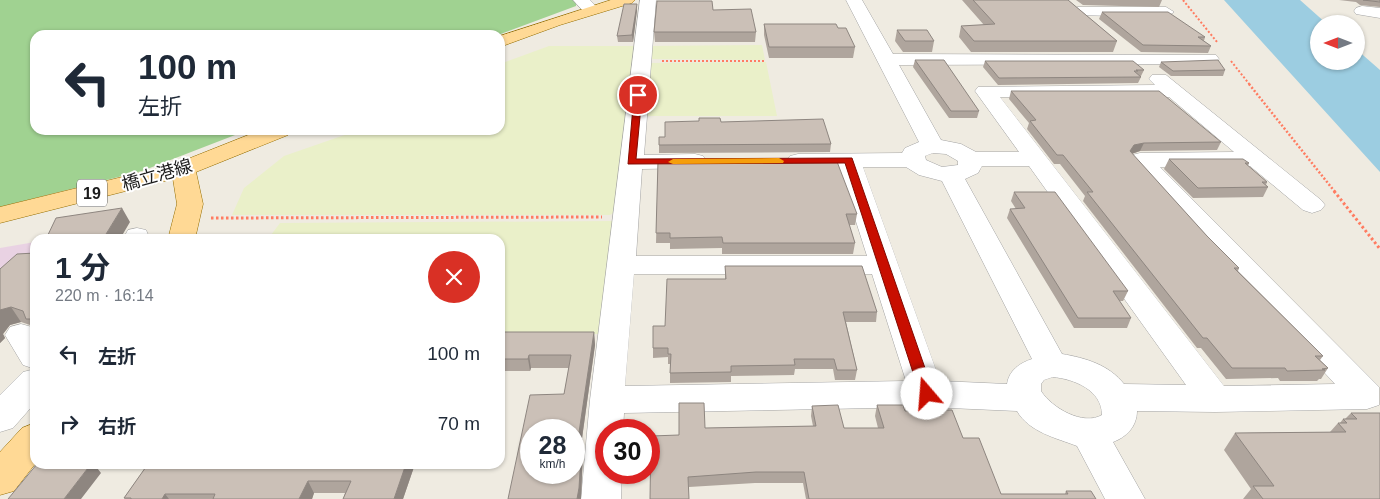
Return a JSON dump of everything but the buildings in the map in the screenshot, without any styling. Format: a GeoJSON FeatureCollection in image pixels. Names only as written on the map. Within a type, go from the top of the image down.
{"type":"FeatureCollection","features":[{"type":"Feature","properties":{"kind":"main road"},"geometry":{"type":"LineString","coordinates":[[505,40],[586,5],[627,0]]}},
{"type":"Feature","properties":{"kind":"main road","name":"橋立港線"},"geometry":{"type":"LineString","coordinates":[[0,216],[183,169],[268,135]]}},
{"type":"Feature","properties":{"kind":"main road"},"geometry":{"type":"LineString","coordinates":[[183,169],[190,204],[184,229]]}},
{"type":"Feature","properties":{"kind":"main road"},"geometry":{"type":"LineString","coordinates":[[0,479],[30,444]]}},
{"type":"Feature","properties":{"kind":"street"},"geometry":{"type":"LineString","coordinates":[[601,499],[607,400],[648,0]]}},
{"type":"Feature","properties":{"kind":"street"},"geometry":{"type":"LineString","coordinates":[[854,0],[933,146]]}},
{"type":"Feature","properties":{"kind":"street"},"geometry":{"type":"LineString","coordinates":[[1064,0],[1100,30]]}},
{"type":"Feature","properties":{"kind":"street"},"geometry":{"type":"LineString","coordinates":[[1362,11],[1380,13]]}},
{"type":"Feature","properties":{"kind":"street"},"geometry":{"type":"LineString","coordinates":[[1078,12],[1166,12]]}},
{"type":"Feature","properties":{"kind":"street"},"geometry":{"type":"LineString","coordinates":[[1114,41],[1312,205]]}},
{"type":"Feature","properties":{"kind":"street"},"geometry":{"type":"LineString","coordinates":[[887,60],[1136,59],[1214,52]]}},
{"type":"Feature","properties":{"kind":"street"},"geometry":{"type":"LineString","coordinates":[[1173,90],[985,91],[1215,399]]}},
{"type":"Feature","properties":{"kind":"street"},"geometry":{"type":"LineString","coordinates":[[914,160],[914,153],[918,149],[933,146],[959,151],[960,167],[1052,365]]}},
{"type":"Feature","properties":{"kind":"street"},"geometry":{"type":"LineString","coordinates":[[780,161],[914,160],[930,171],[1036,159]]}},
{"type":"Feature","properties":{"kind":"street"},"geometry":{"type":"LineString","coordinates":[[1116,397],[1215,399],[1367,396],[1140,160],[1257,159]]}},
{"type":"Feature","properties":{"kind":"street"},"geometry":{"type":"LineString","coordinates":[[849,160],[927,394]]}},
{"type":"Feature","properties":{"kind":"street"},"geometry":{"type":"LineString","coordinates":[[631,162],[720,161]]}},
{"type":"Feature","properties":{"kind":"street"},"geometry":{"type":"LineString","coordinates":[[621,266],[885,265]]}},
{"type":"Feature","properties":{"kind":"street"},"geometry":{"type":"LineString","coordinates":[[1052,365],[1066,366],[1088,374],[1107,386],[1116,397],[1120,408],[1119,418],[1114,426],[1103,432],[1072,431],[1040,415],[1027,398],[1023,381],[1029,372],[1038,367],[1052,365]]}},
{"type":"Feature","properties":{"kind":"street"},"geometry":{"type":"LineString","coordinates":[[0,418],[30,386]]}},
{"type":"Feature","properties":{"kind":"street"},"geometry":{"type":"LineString","coordinates":[[607,400],[927,394],[1027,398]]}},
{"type":"Feature","properties":{"kind":"street"},"geometry":{"type":"LineString","coordinates":[[1089,433],[1126,499]]}},
{"type":"Feature","properties":{"kind":"path"},"geometry":{"type":"LineString","coordinates":[[1183,0],[1214,52]]}},
{"type":"Feature","properties":{"kind":"path"},"geometry":{"type":"LineString","coordinates":[[1229,59],[1380,249]]}},
{"type":"Feature","properties":{"kind":"path"},"geometry":{"type":"LineString","coordinates":[[642,61],[766,61]]}},
{"type":"Feature","properties":{"kind":"path"},"geometry":{"type":"LineString","coordinates":[[184,229],[625,217]]}},
{"type":"Feature","properties":{"kind":"shaded area"},"geometry":{"type":"Polygon","coordinates":[[[30,243],[30,263],[0,291],[0,248],[30,243]]]}},
{"type":"Feature","properties":{"kind":"green space"},"geometry":{"type":"Polygon","coordinates":[[[0,0],[576,0],[576,6],[505,32],[505,30],[30,30],[30,135],[235,135],[142,171],[0,207],[0,0]]]}},
{"type":"Feature","properties":{"kind":"green space"},"geometry":{"type":"Polygon","coordinates":[[[762,45],[765,60],[648,59],[647,46],[762,45]]]}},
{"type":"Feature","properties":{"kind":"green space"},"geometry":{"type":"Polygon","coordinates":[[[549,46],[636,46],[615,212],[610,215],[232,215],[244,188],[284,156],[345,135],[505,135],[505,62],[549,46]]]}},
{"type":"Feature","properties":{"kind":"green space"},"geometry":{"type":"Polygon","coordinates":[[[766,62],[777,116],[641,116],[647,63],[766,62]]]}},
{"type":"Feature","properties":{"kind":"green space"},"geometry":{"type":"Polygon","coordinates":[[[613,221],[602,334],[505,334],[505,234],[272,234],[280,223],[613,221]]]}},
{"type":"Feature","properties":{"kind":"water"},"geometry":{"type":"Polygon","coordinates":[[[1224,0],[1300,0],[1317,15],[1310,15],[1310,70],[1365,70],[1365,57],[1380,70],[1380,172],[1224,0]]]}},
{"type":"Feature","properties":{"kind":"slow traffic"},"geometry":{"type":"LineString","coordinates":[[673,162],[779,161]]}},
{"type":"Feature","properties":{"kind":"route"},"geometry":{"type":"LineString","coordinates":[[638,95],[631,162],[849,160],[927,394]]}}]}
